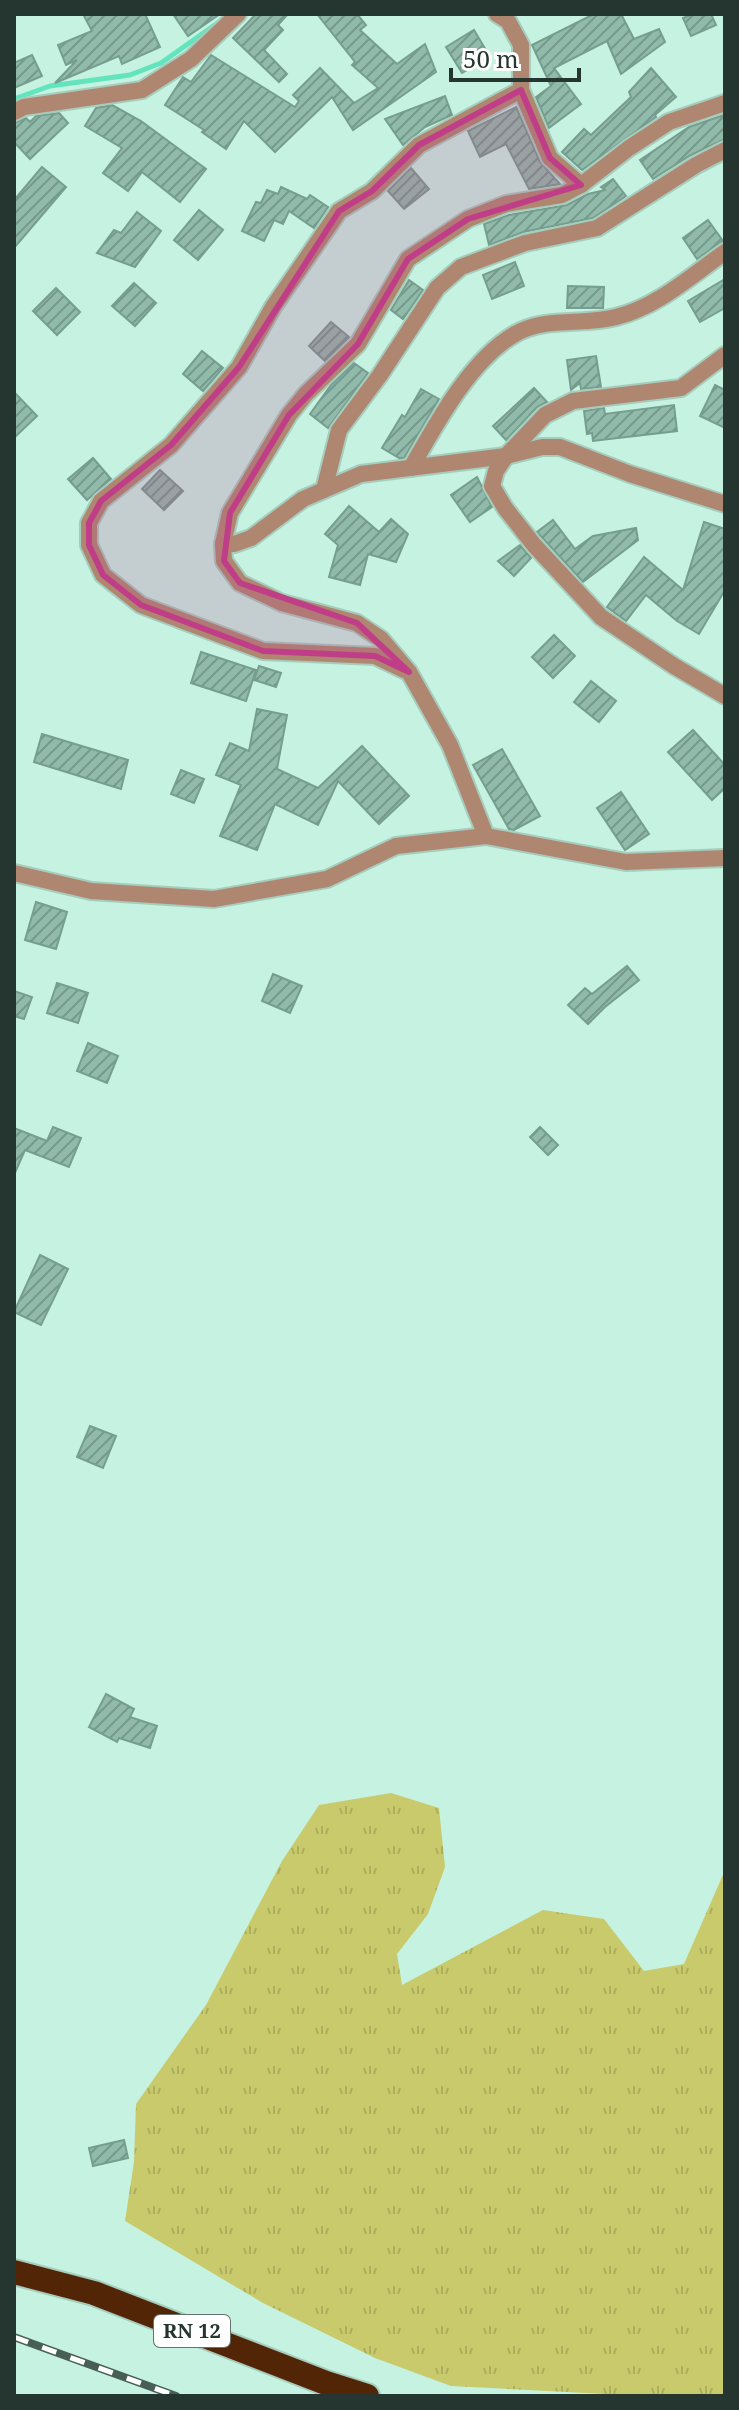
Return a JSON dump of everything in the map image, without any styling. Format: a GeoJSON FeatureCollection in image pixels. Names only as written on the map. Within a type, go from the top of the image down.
{"type":"FeatureCollection","features":[{"type":"Feature","properties":{"kind":"highway","name":"RN 12"},"geometry":{"type":"LineString","coordinates":[[14,2272],[94,2293],[367,2396]]}},
{"type":"Feature","properties":{"kind":"street"},"geometry":{"type":"LineString","coordinates":[[14,112],[24,107],[142,90],[191,59],[238,14]]}},
{"type":"Feature","properties":{"kind":"street"},"geometry":{"type":"LineString","coordinates":[[497,14],[508,21],[521,45],[521,90],[550,158],[581,185]]}},
{"type":"Feature","properties":{"kind":"street"},"geometry":{"type":"LineString","coordinates":[[409,672],[375,656],[263,651],[141,605],[103,575],[89,545],[89,523],[101,501],[171,445],[239,367],[273,307],[339,211],[372,191],[419,145],[521,90]]}},
{"type":"Feature","properties":{"kind":"street"},"geometry":{"type":"LineString","coordinates":[[486,836],[450,745],[409,672],[381,639],[357,623],[282,603],[240,583],[224,561],[223,544],[230,513],[289,415],[306,394],[358,344],[408,259],[468,219],[506,204],[562,195],[581,185],[669,122],[725,103]]}},
{"type":"Feature","properties":{"kind":"street"},"geometry":{"type":"LineString","coordinates":[[324,490],[339,430],[380,375],[437,288],[461,267],[525,243],[597,228],[725,150]]}},
{"type":"Feature","properties":{"kind":"street"},"geometry":{"type":"LineString","coordinates":[[411,468],[445,409],[476,368],[513,335],[540,323],[612,318],[643,310],[725,252]]}},
{"type":"Feature","properties":{"kind":"street"},"geometry":{"type":"LineString","coordinates":[[725,355],[681,388],[573,401],[545,415],[506,456],[496,471],[492,486],[534,545],[601,617],[725,696]]}},
{"type":"Feature","properties":{"kind":"street"},"geometry":{"type":"LineString","coordinates":[[223,544],[251,538],[303,499],[361,474],[506,456],[542,447],[560,447],[630,474],[725,504]]}},
{"type":"Feature","properties":{"kind":"street"},"geometry":{"type":"LineString","coordinates":[[14,873],[91,891],[214,899],[327,879],[396,846],[486,836],[626,862],[725,858]]}},
{"type":"Feature","properties":{"kind":"highlighted area"},"geometry":{"type":"Polygon","coordinates":[[[521,90],[550,158],[581,185],[468,219],[408,259],[358,344],[289,415],[230,513],[224,561],[240,583],[357,623],[409,672],[375,656],[263,651],[141,605],[103,575],[89,545],[89,523],[101,501],[171,445],[239,367],[339,211],[372,191],[419,145],[521,90]]]}},
{"type":"Feature","properties":{"kind":"green space"},"geometry":{"type":"Polygon","coordinates":[[[391,1793],[439,1808],[445,1867],[428,1914],[397,1954],[402,1985],[543,1910],[604,1919],[644,1971],[684,1964],[725,1870],[725,2394],[644,2396],[451,2386],[375,2358],[263,2303],[125,2221],[134,2162],[136,2104],[206,2005],[282,1861],[319,1805],[391,1793]]]}},
{"type":"Feature","properties":{"kind":"building"},"geometry":{"type":"Polygon","coordinates":[[[83,14],[145,14],[160,47],[122,64],[119,56],[55,83],[77,60],[66,65],[58,45],[92,31],[83,14]]]}},
{"type":"Feature","properties":{"kind":"building"},"geometry":{"type":"Polygon","coordinates":[[[173,14],[220,14],[188,36],[173,14]]]}},
{"type":"Feature","properties":{"kind":"building"},"geometry":{"type":"Polygon","coordinates":[[[256,14],[288,14],[278,25],[283,30],[264,50],[287,74],[279,82],[233,38],[256,14]]]}},
{"type":"Feature","properties":{"kind":"building"},"geometry":{"type":"Polygon","coordinates":[[[317,14],[357,14],[366,25],[360,30],[397,64],[425,44],[436,72],[353,130],[332,97],[275,152],[244,121],[226,149],[202,132],[204,130],[165,105],[183,77],[191,82],[211,55],[295,107],[299,101],[293,95],[320,68],[354,103],[378,88],[352,65],[355,62],[317,14]]]}},
{"type":"Feature","properties":{"kind":"building"},"geometry":{"type":"Polygon","coordinates":[[[594,14],[621,14],[634,39],[659,29],[665,42],[621,74],[607,41],[554,68],[581,104],[549,128],[536,97],[551,86],[532,45],[594,14]]]}},
{"type":"Feature","properties":{"kind":"building"},"geometry":{"type":"Polygon","coordinates":[[[693,14],[711,14],[716,25],[691,36],[683,18],[693,14]]]}},
{"type":"Feature","properties":{"kind":"building"},"geometry":{"type":"Polygon","coordinates":[[[474,30],[490,57],[462,73],[446,47],[474,30]]]}},
{"type":"Feature","properties":{"kind":"building"},"geometry":{"type":"Polygon","coordinates":[[[32,55],[42,76],[14,88],[14,63],[32,55]]]}},
{"type":"Feature","properties":{"kind":"building"},"geometry":{"type":"Polygon","coordinates":[[[651,68],[676,97],[656,117],[582,170],[562,152],[584,129],[591,135],[631,97],[629,92],[651,68]]]}},
{"type":"Feature","properties":{"kind":"building"},"geometry":{"type":"Polygon","coordinates":[[[445,96],[452,115],[425,127],[403,145],[385,119],[445,96]]]}},
{"type":"Feature","properties":{"kind":"building"},"geometry":{"type":"Polygon","coordinates":[[[112,105],[141,121],[206,169],[180,202],[142,172],[128,191],[103,173],[122,148],[85,126],[96,108],[112,105]]]}},
{"type":"Feature","properties":{"kind":"building"},"geometry":{"type":"Polygon","coordinates":[[[516,107],[540,162],[560,184],[529,189],[506,144],[480,157],[468,131],[516,107]]]}},
{"type":"Feature","properties":{"kind":"building"},"geometry":{"type":"Polygon","coordinates":[[[59,113],[68,123],[30,159],[14,142],[14,123],[26,118],[30,122],[36,116],[59,113]]]}},
{"type":"Feature","properties":{"kind":"building"},"geometry":{"type":"Polygon","coordinates":[[[724,115],[725,139],[691,155],[653,179],[640,160],[689,127],[724,115]]]}},
{"type":"Feature","properties":{"kind":"building"},"geometry":{"type":"Polygon","coordinates":[[[42,167],[66,187],[14,248],[14,200],[42,167]]]}},
{"type":"Feature","properties":{"kind":"building"},"geometry":{"type":"Polygon","coordinates":[[[411,168],[429,189],[404,209],[388,191],[411,168]]]}},
{"type":"Feature","properties":{"kind":"building"},"geometry":{"type":"Polygon","coordinates":[[[613,179],[626,196],[593,218],[523,232],[489,245],[484,224],[509,215],[567,205],[588,194],[605,190],[601,187],[613,179]]]}},
{"type":"Feature","properties":{"kind":"building"},"geometry":{"type":"Polygon","coordinates":[[[281,187],[307,199],[310,195],[328,207],[314,228],[289,211],[283,224],[274,220],[264,241],[242,231],[256,202],[261,203],[267,190],[278,194],[281,187]]]}},
{"type":"Feature","properties":{"kind":"building"},"geometry":{"type":"Polygon","coordinates":[[[199,210],[223,230],[198,260],[174,240],[199,210]]]}},
{"type":"Feature","properties":{"kind":"building"},"geometry":{"type":"Polygon","coordinates":[[[137,212],[161,231],[135,267],[97,253],[114,230],[121,233],[137,212]]]}},
{"type":"Feature","properties":{"kind":"building"},"geometry":{"type":"Polygon","coordinates":[[[708,220],[723,241],[697,259],[683,238],[708,220]]]}},
{"type":"Feature","properties":{"kind":"building"},"geometry":{"type":"Polygon","coordinates":[[[515,262],[524,286],[492,299],[483,275],[515,262]]]}},
{"type":"Feature","properties":{"kind":"building"},"geometry":{"type":"Polygon","coordinates":[[[725,279],[725,308],[700,322],[688,301],[725,279]]]}},
{"type":"Feature","properties":{"kind":"building"},"geometry":{"type":"Polygon","coordinates":[[[409,280],[423,290],[403,319],[391,310],[409,280]]]}},
{"type":"Feature","properties":{"kind":"building"},"geometry":{"type":"Polygon","coordinates":[[[134,283],[156,303],[135,326],[112,306],[134,283]]]}},
{"type":"Feature","properties":{"kind":"building"},"geometry":{"type":"Polygon","coordinates":[[[568,286],[604,287],[603,308],[567,308],[568,286]]]}},
{"type":"Feature","properties":{"kind":"building"},"geometry":{"type":"Polygon","coordinates":[[[56,288],[80,312],[57,335],[33,311],[56,288]]]}},
{"type":"Feature","properties":{"kind":"building"},"geometry":{"type":"Polygon","coordinates":[[[331,322],[349,337],[325,361],[309,346],[331,322]]]}},
{"type":"Feature","properties":{"kind":"building"},"geometry":{"type":"Polygon","coordinates":[[[202,351],[223,368],[203,391],[183,374],[202,351]]]}},
{"type":"Feature","properties":{"kind":"building"},"geometry":{"type":"Polygon","coordinates":[[[596,356],[601,387],[581,389],[580,383],[571,390],[567,360],[596,356]]]}},
{"type":"Feature","properties":{"kind":"building"},"geometry":{"type":"Polygon","coordinates":[[[354,363],[368,373],[328,428],[310,414],[331,385],[354,363]]]}},
{"type":"Feature","properties":{"kind":"building"},"geometry":{"type":"Polygon","coordinates":[[[715,385],[725,390],[725,428],[700,416],[715,385]]]}},
{"type":"Feature","properties":{"kind":"building"},"geometry":{"type":"Polygon","coordinates":[[[534,388],[547,402],[537,407],[506,440],[493,426],[534,388]]]}},
{"type":"Feature","properties":{"kind":"building"},"geometry":{"type":"Polygon","coordinates":[[[421,389],[439,399],[404,458],[399,458],[382,448],[421,389]]]}},
{"type":"Feature","properties":{"kind":"building"},"geometry":{"type":"Polygon","coordinates":[[[14,392],[37,416],[14,438],[14,392]]]}},
{"type":"Feature","properties":{"kind":"building"},"geometry":{"type":"Polygon","coordinates":[[[674,405],[677,431],[593,441],[592,433],[587,434],[584,411],[604,408],[605,414],[674,405]]]}},
{"type":"Feature","properties":{"kind":"building"},"geometry":{"type":"Polygon","coordinates":[[[93,458],[111,479],[87,500],[68,479],[93,458]]]}},
{"type":"Feature","properties":{"kind":"building"},"geometry":{"type":"Polygon","coordinates":[[[160,470],[183,491],[164,510],[142,489],[160,470]]]}},
{"type":"Feature","properties":{"kind":"building"},"geometry":{"type":"Polygon","coordinates":[[[477,477],[492,507],[470,522],[451,495],[477,477]]]}},
{"type":"Feature","properties":{"kind":"building"},"geometry":{"type":"Polygon","coordinates":[[[349,506],[379,532],[391,519],[408,534],[396,562],[368,554],[360,585],[329,577],[338,545],[325,534],[349,506]]]}},
{"type":"Feature","properties":{"kind":"building"},"geometry":{"type":"Polygon","coordinates":[[[553,520],[575,549],[593,536],[636,528],[638,540],[583,582],[537,532],[553,520]]]}},
{"type":"Feature","properties":{"kind":"building"},"geometry":{"type":"Polygon","coordinates":[[[704,522],[725,529],[725,590],[699,634],[677,621],[646,595],[626,621],[607,607],[644,557],[683,590],[704,522]]]}},
{"type":"Feature","properties":{"kind":"building"},"geometry":{"type":"Polygon","coordinates":[[[520,545],[531,558],[514,576],[498,561],[520,545]]]}},
{"type":"Feature","properties":{"kind":"building"},"geometry":{"type":"Polygon","coordinates":[[[554,635],[575,656],[553,678],[532,657],[554,635]]]}},
{"type":"Feature","properties":{"kind":"building"},"geometry":{"type":"Polygon","coordinates":[[[201,652],[256,670],[246,701],[191,683],[201,652]]]}},
{"type":"Feature","properties":{"kind":"building"},"geometry":{"type":"Polygon","coordinates":[[[259,666],[281,673],[276,687],[254,680],[259,666]]]}},
{"type":"Feature","properties":{"kind":"building"},"geometry":{"type":"Polygon","coordinates":[[[591,681],[616,701],[599,722],[574,702],[591,681]]]}},
{"type":"Feature","properties":{"kind":"building"},"geometry":{"type":"Polygon","coordinates":[[[257,709],[287,715],[277,769],[318,788],[362,746],[409,796],[379,824],[338,781],[318,825],[275,804],[257,850],[220,836],[241,785],[216,775],[230,743],[249,751],[257,709]]]}},
{"type":"Feature","properties":{"kind":"building"},"geometry":{"type":"Polygon","coordinates":[[[693,730],[725,765],[725,788],[712,800],[668,752],[693,730]]]}},
{"type":"Feature","properties":{"kind":"building"},"geometry":{"type":"Polygon","coordinates":[[[42,734],[128,760],[121,789],[34,762],[42,734]]]}},
{"type":"Feature","properties":{"kind":"building"},"geometry":{"type":"Polygon","coordinates":[[[502,749],[540,816],[514,830],[509,829],[473,765],[502,749]]]}},
{"type":"Feature","properties":{"kind":"building"},"geometry":{"type":"Polygon","coordinates":[[[181,770],[204,779],[194,803],[171,794],[181,770]]]}},
{"type":"Feature","properties":{"kind":"building"},"geometry":{"type":"Polygon","coordinates":[[[621,792],[649,834],[625,850],[597,808],[621,792]]]}},
{"type":"Feature","properties":{"kind":"building"},"geometry":{"type":"Polygon","coordinates":[[[36,902],[67,912],[56,949],[25,940],[36,902]]]}},
{"type":"Feature","properties":{"kind":"building"},"geometry":{"type":"Polygon","coordinates":[[[627,966],[639,980],[588,1024],[568,1005],[585,988],[592,994],[627,966]]]}},
{"type":"Feature","properties":{"kind":"building"},"geometry":{"type":"Polygon","coordinates":[[[273,974],[302,986],[290,1013],[262,1001],[273,974]]]}},
{"type":"Feature","properties":{"kind":"building"},"geometry":{"type":"Polygon","coordinates":[[[57,983],[88,993],[78,1023],[47,1013],[57,983]]]}},
{"type":"Feature","properties":{"kind":"building"},"geometry":{"type":"Polygon","coordinates":[[[14,991],[32,997],[24,1019],[14,1016],[14,991]]]}},
{"type":"Feature","properties":{"kind":"building"},"geometry":{"type":"Polygon","coordinates":[[[88,1043],[118,1056],[107,1083],[77,1071],[88,1043]]]}},
{"type":"Feature","properties":{"kind":"building"},"geometry":{"type":"Polygon","coordinates":[[[53,1127],[81,1138],[69,1167],[25,1150],[14,1175],[14,1128],[47,1141],[53,1127]]]}},
{"type":"Feature","properties":{"kind":"building"},"geometry":{"type":"Polygon","coordinates":[[[540,1127],[558,1145],[548,1155],[530,1137],[540,1127]]]}},
{"type":"Feature","properties":{"kind":"building"},"geometry":{"type":"Polygon","coordinates":[[[40,1255],[68,1269],[41,1325],[14,1312],[40,1255]]]}},
{"type":"Feature","properties":{"kind":"building"},"geometry":{"type":"Polygon","coordinates":[[[90,1426],[116,1436],[103,1468],[77,1457],[90,1426]]]}},
{"type":"Feature","properties":{"kind":"building"},"geometry":{"type":"Polygon","coordinates":[[[106,1694],[134,1709],[130,1717],[157,1726],[150,1748],[119,1738],[117,1742],[89,1727],[106,1694]]]}},
{"type":"Feature","properties":{"kind":"building"},"geometry":{"type":"Polygon","coordinates":[[[124,2140],[128,2158],[93,2166],[89,2148],[124,2140]]]}},
{"type":"Feature","properties":{"kind":"waterway"},"geometry":{"type":"LineString","coordinates":[[14,99],[50,86],[130,75],[161,63],[219,22]]}},
{"type":"Feature","properties":{"kind":"railway"},"geometry":{"type":"LineString","coordinates":[[14,2337],[176,2396]]}}]}
